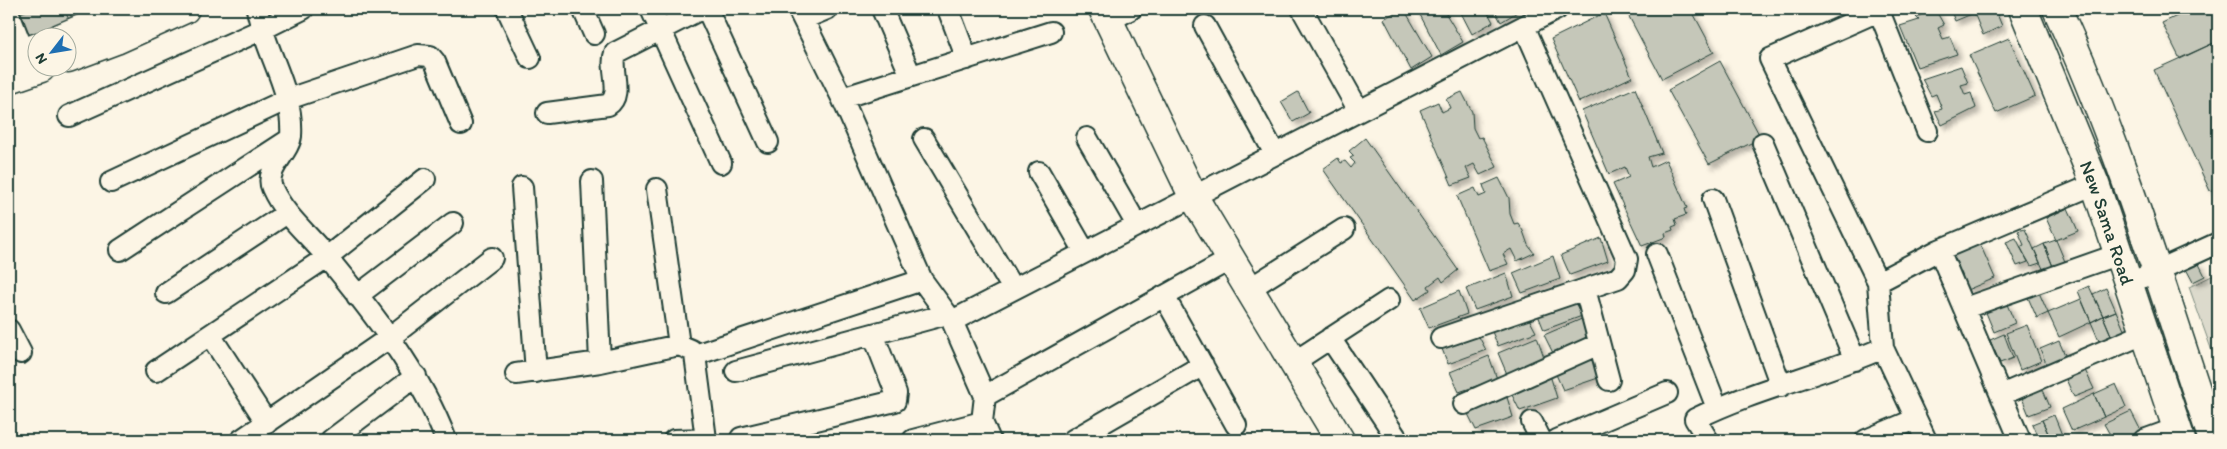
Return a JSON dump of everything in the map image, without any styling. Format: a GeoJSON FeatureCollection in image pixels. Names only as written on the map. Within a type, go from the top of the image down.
{"type":"FeatureCollection","features":[{"type":"Feature","properties":{"kind":"main road"},"geometry":{"type":"LineString","coordinates":[[78,30],[129,9]]}},
{"type":"Feature","properties":{"kind":"main road"},"geometry":{"type":"LineString","coordinates":[[78,54],[116,40],[185,9]]}},
{"type":"Feature","properties":{"kind":"main road","name":"New Sama Road"},"geometry":{"type":"LineString","coordinates":[[2023,9],[2095,184],[2179,434]]}},
{"type":"Feature","properties":{"kind":"main road","name":"New Sama Road"},"geometry":{"type":"LineString","coordinates":[[2058,9],[2076,48],[2124,174],[2213,440]]}},
{"type":"Feature","properties":{"kind":"main road"},"geometry":{"type":"LineString","coordinates":[[1114,13],[1193,196],[1340,440]]}},
{"type":"Feature","properties":{"kind":"street"},"geometry":{"type":"LineString","coordinates":[[257,9],[261,30],[288,99],[291,138],[271,175],[271,186],[287,213],[327,257],[416,376],[438,417],[446,440]]}},
{"type":"Feature","properties":{"kind":"street"},"geometry":{"type":"LineString","coordinates":[[69,116],[261,30],[302,9]]}},
{"type":"Feature","properties":{"kind":"street"},"geometry":{"type":"LineString","coordinates":[[507,9],[530,58]]}},
{"type":"Feature","properties":{"kind":"street"},"geometry":{"type":"LineString","coordinates":[[583,9],[594,34]]}},
{"type":"Feature","properties":{"kind":"street"},"geometry":{"type":"LineString","coordinates":[[651,9],[721,163]]}},
{"type":"Feature","properties":{"kind":"street"},"geometry":{"type":"LineString","coordinates":[[547,113],[608,105],[616,96],[612,60],[615,53],[701,9]]}},
{"type":"Feature","properties":{"kind":"street"},"geometry":{"type":"LineString","coordinates":[[707,9],[768,142]]}},
{"type":"Feature","properties":{"kind":"street"},"geometry":{"type":"LineString","coordinates":[[827,9],[800,14],[842,98],[922,280],[949,317],[985,396],[982,422],[990,440]]}},
{"type":"Feature","properties":{"kind":"street"},"geometry":{"type":"LineString","coordinates":[[882,9],[911,76]]}},
{"type":"Feature","properties":{"kind":"street"},"geometry":{"type":"LineString","coordinates":[[948,9],[967,59]]}},
{"type":"Feature","properties":{"kind":"street"},"geometry":{"type":"LineString","coordinates":[[1302,9],[1359,110]]}},
{"type":"Feature","properties":{"kind":"street"},"geometry":{"type":"LineString","coordinates":[[736,371],[873,334],[949,317],[1013,289],[1557,9]]}},
{"type":"Feature","properties":{"kind":"street"},"geometry":{"type":"LineString","coordinates":[[1926,440],[1883,348],[1878,282],[1770,58],[1881,10],[1927,132]]}},
{"type":"Feature","properties":{"kind":"street"},"geometry":{"type":"LineString","coordinates":[[9,14],[25,62]]}},
{"type":"Feature","properties":{"kind":"street"},"geometry":{"type":"LineString","coordinates":[[1205,26],[1275,154]]}},
{"type":"Feature","properties":{"kind":"street"},"geometry":{"type":"LineString","coordinates":[[1441,338],[1618,278],[1626,270],[1626,259],[1524,26]]}},
{"type":"Feature","properties":{"kind":"street"},"geometry":{"type":"LineString","coordinates":[[842,98],[1051,32]]}},
{"type":"Feature","properties":{"kind":"street"},"geometry":{"type":"LineString","coordinates":[[112,182],[288,99],[424,55],[430,56],[435,62],[461,124]]}},
{"type":"Feature","properties":{"kind":"street"},"geometry":{"type":"LineString","coordinates":[[120,250],[291,138]]}},
{"type":"Feature","properties":{"kind":"street"},"geometry":{"type":"LineString","coordinates":[[1087,138],[1137,225]]}},
{"type":"Feature","properties":{"kind":"street"},"geometry":{"type":"LineString","coordinates":[[924,140],[1013,289]]}},
{"type":"Feature","properties":{"kind":"street"},"geometry":{"type":"LineString","coordinates":[[1763,143],[1855,360]]}},
{"type":"Feature","properties":{"kind":"street"},"geometry":{"type":"LineString","coordinates":[[1039,172],[1085,252]]}},
{"type":"Feature","properties":{"kind":"street"},"geometry":{"type":"LineString","coordinates":[[156,371],[327,257],[425,179]]}},
{"type":"Feature","properties":{"kind":"street"},"geometry":{"type":"LineString","coordinates":[[592,181],[600,362]]}},
{"type":"Feature","properties":{"kind":"street"},"geometry":{"type":"LineString","coordinates":[[1878,282],[1940,250],[2095,184]]}},
{"type":"Feature","properties":{"kind":"street"},"geometry":{"type":"LineString","coordinates":[[522,186],[536,372]]}},
{"type":"Feature","properties":{"kind":"street"},"geometry":{"type":"LineString","coordinates":[[657,189],[687,350],[706,438],[674,440]]}},
{"type":"Feature","properties":{"kind":"street"},"geometry":{"type":"LineString","coordinates":[[1714,199],[1781,386]]}},
{"type":"Feature","properties":{"kind":"street"},"geometry":{"type":"LineString","coordinates":[[166,293],[287,213]]}},
{"type":"Feature","properties":{"kind":"street"},"geometry":{"type":"LineString","coordinates":[[357,296],[453,223]]}},
{"type":"Feature","properties":{"kind":"street"},"geometry":{"type":"LineString","coordinates":[[1249,289],[1344,229]]}},
{"type":"Feature","properties":{"kind":"street"},"geometry":{"type":"LineString","coordinates":[[2128,284],[2218,244]]}},
{"type":"Feature","properties":{"kind":"street"},"geometry":{"type":"LineString","coordinates":[[1940,250],[2020,440]]}},
{"type":"Feature","properties":{"kind":"street"},"geometry":{"type":"LineString","coordinates":[[1657,254],[1717,408]]}},
{"type":"Feature","properties":{"kind":"street"},"geometry":{"type":"LineString","coordinates":[[1965,308],[2119,254]]}},
{"type":"Feature","properties":{"kind":"street"},"geometry":{"type":"LineString","coordinates":[[241,440],[389,338],[492,258]]}},
{"type":"Feature","properties":{"kind":"street"},"geometry":{"type":"LineString","coordinates":[[985,396],[1231,259]]}},
{"type":"Feature","properties":{"kind":"street"},"geometry":{"type":"LineString","coordinates":[[516,374],[687,350],[922,280]]}},
{"type":"Feature","properties":{"kind":"street"},"geometry":{"type":"LineString","coordinates":[[1585,289],[1609,380]]}},
{"type":"Feature","properties":{"kind":"street"},"geometry":{"type":"LineString","coordinates":[[1164,296],[1236,425]]}},
{"type":"Feature","properties":{"kind":"street"},"geometry":{"type":"LineString","coordinates":[[1294,362],[1390,300]]}},
{"type":"Feature","properties":{"kind":"street"},"geometry":{"type":"LineString","coordinates":[[9,330],[21,353]]}},
{"type":"Feature","properties":{"kind":"street"},"geometry":{"type":"LineString","coordinates":[[2001,395],[2146,333]]}},
{"type":"Feature","properties":{"kind":"street"},"geometry":{"type":"LineString","coordinates":[[741,438],[895,401],[896,393],[873,334]]}},
{"type":"Feature","properties":{"kind":"street"},"geometry":{"type":"LineString","coordinates":[[210,335],[267,423]]}},
{"type":"Feature","properties":{"kind":"street"},"geometry":{"type":"LineString","coordinates":[[1330,338],[1398,440]]}},
{"type":"Feature","properties":{"kind":"street"},"geometry":{"type":"LineString","coordinates":[[1464,404],[1599,344]]}},
{"type":"Feature","properties":{"kind":"street"},"geometry":{"type":"LineString","coordinates":[[1708,440],[1695,419],[1717,408],[1855,360],[1883,348]]}},
{"type":"Feature","properties":{"kind":"street"},"geometry":{"type":"LineString","coordinates":[[1073,440],[1203,365]]}},
{"type":"Feature","properties":{"kind":"street"},"geometry":{"type":"LineString","coordinates":[[331,440],[416,376]]}},
{"type":"Feature","properties":{"kind":"street"},"geometry":{"type":"LineString","coordinates":[[1557,440],[1667,393]]}},
{"type":"Feature","properties":{"kind":"street"},"geometry":{"type":"LineString","coordinates":[[1866,440],[1916,419]]}},
{"type":"Feature","properties":{"kind":"street"},"geometry":{"type":"LineString","coordinates":[[913,440],[982,422]]}},
{"type":"Feature","properties":{"kind":"street"},"geometry":{"type":"LineString","coordinates":[[1532,422],[1541,440]]}},
{"type":"Feature","properties":{"kind":"street"},"geometry":{"type":"LineString","coordinates":[[2144,440],[2179,434]]}},
{"type":"Feature","properties":{"kind":"shaded area"},"geometry":{"type":"Polygon","coordinates":[[[2218,273],[2218,368],[2189,287],[2218,273]]]}},
{"type":"Feature","properties":{"kind":"building"},"geometry":{"type":"Polygon","coordinates":[[[30,9],[64,9],[70,22],[56,28],[28,28],[28,42],[16,15],[30,9]]]}},
{"type":"Feature","properties":{"kind":"building"},"geometry":{"type":"Polygon","coordinates":[[[68,9],[102,9],[73,21],[68,9]]]}},
{"type":"Feature","properties":{"kind":"building"},"geometry":{"type":"Polygon","coordinates":[[[1400,9],[1404,9],[1432,57],[1411,70],[1384,19],[1400,9]]]}},
{"type":"Feature","properties":{"kind":"building"},"geometry":{"type":"Polygon","coordinates":[[[1417,9],[1443,9],[1463,42],[1441,55],[1417,9]]]}},
{"type":"Feature","properties":{"kind":"building"},"geometry":{"type":"Polygon","coordinates":[[[1459,9],[1486,9],[1493,22],[1472,34],[1459,9]]]}},
{"type":"Feature","properties":{"kind":"building"},"geometry":{"type":"Polygon","coordinates":[[[1494,9],[1522,9],[1501,22],[1494,9]]]}},
{"type":"Feature","properties":{"kind":"building"},"geometry":{"type":"Polygon","coordinates":[[[1625,9],[1691,9],[1714,52],[1662,79],[1625,9]]]}},
{"type":"Feature","properties":{"kind":"building"},"geometry":{"type":"Polygon","coordinates":[[[1935,9],[1944,25],[1938,28],[1943,39],[1950,37],[1957,54],[1917,67],[1900,26],[1919,20],[1916,17],[1935,9]]]}},
{"type":"Feature","properties":{"kind":"building"},"geometry":{"type":"Polygon","coordinates":[[[1950,9],[1995,9],[2002,26],[1983,35],[1974,13],[1955,21],[1950,9]]]}},
{"type":"Feature","properties":{"kind":"building"},"geometry":{"type":"Polygon","coordinates":[[[2192,9],[2218,9],[2218,41],[2180,59],[2162,23],[2192,9]]]}},
{"type":"Feature","properties":{"kind":"building"},"geometry":{"type":"Polygon","coordinates":[[[1604,13],[1632,77],[1579,102],[1551,39],[1604,13]]]}},
{"type":"Feature","properties":{"kind":"building"},"geometry":{"type":"Polygon","coordinates":[[[2009,38],[2035,96],[1996,113],[1969,55],[2009,38]]]}},
{"type":"Feature","properties":{"kind":"building"},"geometry":{"type":"Polygon","coordinates":[[[2218,41],[2218,187],[2210,191],[2154,70],[2218,41]]]}},
{"type":"Feature","properties":{"kind":"building"},"geometry":{"type":"Polygon","coordinates":[[[1720,61],[1761,138],[1709,164],[1668,90],[1720,61]]]}},
{"type":"Feature","properties":{"kind":"building"},"geometry":{"type":"Polygon","coordinates":[[[1961,66],[1968,83],[1961,85],[1965,95],[1971,93],[1976,108],[1942,125],[1935,111],[1942,109],[1936,94],[1931,96],[1922,79],[1961,66]]]}},
{"type":"Feature","properties":{"kind":"building"},"geometry":{"type":"Polygon","coordinates":[[[1635,88],[1662,153],[1648,157],[1651,167],[1666,160],[1687,208],[1684,209],[1686,215],[1675,219],[1677,225],[1672,227],[1673,230],[1665,233],[1666,237],[1642,246],[1613,184],[1629,177],[1625,167],[1609,174],[1582,111],[1635,88]]]}},
{"type":"Feature","properties":{"kind":"building"},"geometry":{"type":"Polygon","coordinates":[[[1298,92],[1309,113],[1293,122],[1281,102],[1298,92]]]}},
{"type":"Feature","properties":{"kind":"building"},"geometry":{"type":"Polygon","coordinates":[[[1462,92],[1472,112],[1473,128],[1478,138],[1482,137],[1497,167],[1480,175],[1474,164],[1466,168],[1471,178],[1452,185],[1420,110],[1438,102],[1442,112],[1450,108],[1446,99],[1462,92]]]}},
{"type":"Feature","properties":{"kind":"building"},"geometry":{"type":"Polygon","coordinates":[[[1365,138],[1458,270],[1443,282],[1440,277],[1428,286],[1430,290],[1415,300],[1323,169],[1338,158],[1341,163],[1345,161],[1351,168],[1355,163],[1350,158],[1354,156],[1349,151],[1365,138]]]}},
{"type":"Feature","properties":{"kind":"building"},"geometry":{"type":"Polygon","coordinates":[[[1499,178],[1509,198],[1510,214],[1514,224],[1518,223],[1528,245],[1534,253],[1517,261],[1511,249],[1503,254],[1508,264],[1489,271],[1457,196],[1475,188],[1479,197],[1486,194],[1483,185],[1499,178]]]}},
{"type":"Feature","properties":{"kind":"building"},"geometry":{"type":"Polygon","coordinates":[[[2068,208],[2078,231],[2056,240],[2046,218],[2068,208]]]}},
{"type":"Feature","properties":{"kind":"building"},"geometry":{"type":"Polygon","coordinates":[[[2025,229],[2040,263],[2031,266],[2020,247],[2024,245],[2018,231],[2025,229]]]}},
{"type":"Feature","properties":{"kind":"building"},"geometry":{"type":"Polygon","coordinates":[[[1601,238],[1608,261],[1570,275],[1561,255],[1601,238]]]}},
{"type":"Feature","properties":{"kind":"building"},"geometry":{"type":"Polygon","coordinates":[[[2016,238],[2028,262],[2017,266],[2006,242],[2016,238]]]}},
{"type":"Feature","properties":{"kind":"building"},"geometry":{"type":"Polygon","coordinates":[[[2056,240],[2066,264],[2054,269],[2044,244],[2056,240]]]}},
{"type":"Feature","properties":{"kind":"building"},"geometry":{"type":"Polygon","coordinates":[[[1980,244],[1995,278],[1967,290],[1953,256],[1980,244]]]}},
{"type":"Feature","properties":{"kind":"building"},"geometry":{"type":"Polygon","coordinates":[[[2044,244],[2054,269],[2045,273],[2034,249],[2044,244]]]}},
{"type":"Feature","properties":{"kind":"building"},"geometry":{"type":"Polygon","coordinates":[[[1553,256],[1560,279],[1522,293],[1513,273],[1553,256]]]}},
{"type":"Feature","properties":{"kind":"building"},"geometry":{"type":"Polygon","coordinates":[[[2198,262],[2205,276],[2193,282],[2186,269],[2198,262]]]}},
{"type":"Feature","properties":{"kind":"building"},"geometry":{"type":"Polygon","coordinates":[[[1506,273],[1513,296],[1475,310],[1466,289],[1506,273]]]}},
{"type":"Feature","properties":{"kind":"building"},"geometry":{"type":"Polygon","coordinates":[[[2089,286],[2103,316],[2091,322],[2078,291],[2089,286]]]}},
{"type":"Feature","properties":{"kind":"building"},"geometry":{"type":"Polygon","coordinates":[[[2037,288],[2048,313],[2037,318],[2026,293],[2037,288]]]}},
{"type":"Feature","properties":{"kind":"building"},"geometry":{"type":"Polygon","coordinates":[[[2106,288],[2116,311],[2103,316],[2093,294],[2106,288]]]}},
{"type":"Feature","properties":{"kind":"building"},"geometry":{"type":"Polygon","coordinates":[[[1459,291],[1467,314],[1429,328],[1420,308],[1459,291]]]}},
{"type":"Feature","properties":{"kind":"building"},"geometry":{"type":"Polygon","coordinates":[[[1572,297],[1582,316],[1544,330],[1536,310],[1572,297]]]}},
{"type":"Feature","properties":{"kind":"building"},"geometry":{"type":"Polygon","coordinates":[[[2081,299],[2091,322],[2059,337],[2048,313],[2081,299]]]}},
{"type":"Feature","properties":{"kind":"building"},"geometry":{"type":"Polygon","coordinates":[[[2006,302],[2015,323],[1994,332],[1985,310],[2006,302]]]}},
{"type":"Feature","properties":{"kind":"building"},"geometry":{"type":"Polygon","coordinates":[[[2116,311],[2127,337],[2114,342],[2103,316],[2116,311]]]}},
{"type":"Feature","properties":{"kind":"building"},"geometry":{"type":"Polygon","coordinates":[[[1526,313],[1536,332],[1498,346],[1490,327],[1526,313]]]}},
{"type":"Feature","properties":{"kind":"building"},"geometry":{"type":"Polygon","coordinates":[[[2103,316],[2114,342],[2102,348],[2091,322],[2103,316]]]}},
{"type":"Feature","properties":{"kind":"building"},"geometry":{"type":"Polygon","coordinates":[[[1584,318],[1591,341],[1554,355],[1544,335],[1584,318]]]}},
{"type":"Feature","properties":{"kind":"building"},"geometry":{"type":"Polygon","coordinates":[[[2027,325],[2041,361],[2020,370],[2006,333],[2027,325]]]}},
{"type":"Feature","properties":{"kind":"building"},"geometry":{"type":"Polygon","coordinates":[[[1476,331],[1486,350],[1448,364],[1440,344],[1476,331]]]}},
{"type":"Feature","properties":{"kind":"building"},"geometry":{"type":"Polygon","coordinates":[[[2004,334],[2013,358],[2000,363],[1990,340],[2004,334]]]}},
{"type":"Feature","properties":{"kind":"building"},"geometry":{"type":"Polygon","coordinates":[[[1537,337],[1545,360],[1507,374],[1498,353],[1537,337]]]}},
{"type":"Feature","properties":{"kind":"building"},"geometry":{"type":"Polygon","coordinates":[[[2059,341],[2068,362],[2049,370],[2040,349],[2059,341]]]}},
{"type":"Feature","properties":{"kind":"building"},"geometry":{"type":"Polygon","coordinates":[[[1593,353],[1601,377],[1563,390],[1554,370],[1593,353]]]}},
{"type":"Feature","properties":{"kind":"building"},"geometry":{"type":"Polygon","coordinates":[[[1489,356],[1497,379],[1459,392],[1450,372],[1489,356]]]}},
{"type":"Feature","properties":{"kind":"building"},"geometry":{"type":"Polygon","coordinates":[[[2084,368],[2094,389],[2074,397],[2065,377],[2084,368]]]}},
{"type":"Feature","properties":{"kind":"building"},"geometry":{"type":"Polygon","coordinates":[[[1550,375],[1557,398],[1520,411],[1510,391],[1550,375]]]}},
{"type":"Feature","properties":{"kind":"building"},"geometry":{"type":"Polygon","coordinates":[[[2116,384],[2126,407],[2104,417],[2094,394],[2116,384]]]}},
{"type":"Feature","properties":{"kind":"building"},"geometry":{"type":"Polygon","coordinates":[[[2041,385],[2050,407],[2029,415],[2020,393],[2041,385]]]}},
{"type":"Feature","properties":{"kind":"building"},"geometry":{"type":"Polygon","coordinates":[[[1506,394],[1513,417],[1476,430],[1466,410],[1506,394]]]}},
{"type":"Feature","properties":{"kind":"building"},"geometry":{"type":"Polygon","coordinates":[[[2094,394],[2104,417],[2072,431],[2062,409],[2094,394]]]}},
{"type":"Feature","properties":{"kind":"building"},"geometry":{"type":"Polygon","coordinates":[[[2131,411],[2142,433],[2128,440],[2113,440],[2104,424],[2131,411]]]}},
{"type":"Feature","properties":{"kind":"building"},"geometry":{"type":"Polygon","coordinates":[[[2054,415],[2064,440],[2051,440],[2042,420],[2054,415]]]}},
{"type":"Feature","properties":{"kind":"building"},"geometry":{"type":"Polygon","coordinates":[[[2042,420],[2051,440],[2039,440],[2032,424],[2042,420]]]}}]}
